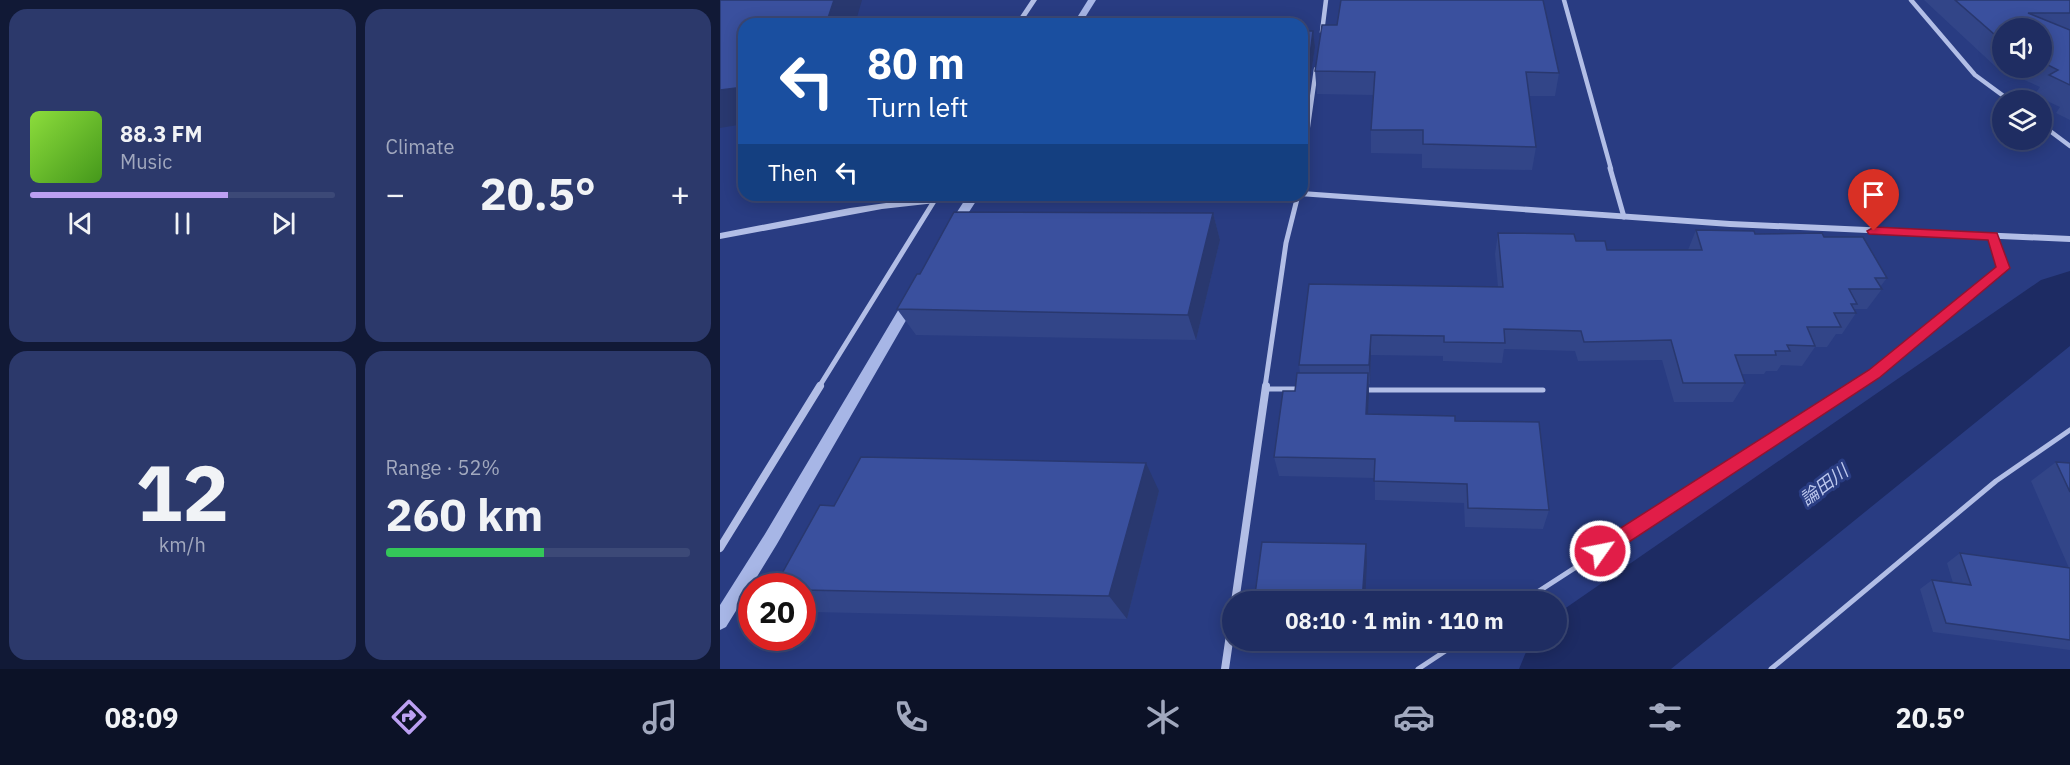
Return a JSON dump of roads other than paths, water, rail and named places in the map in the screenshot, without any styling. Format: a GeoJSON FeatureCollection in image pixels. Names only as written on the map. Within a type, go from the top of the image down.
{"type":"FeatureCollection","features":[{"type":"Feature","properties":{"kind":"street"},"geometry":{"type":"LineString","coordinates":[[1022,18],[1034,0]]}},
{"type":"Feature","properties":{"kind":"street"},"geometry":{"type":"LineString","coordinates":[[1322,34],[1326,0]]}},
{"type":"Feature","properties":{"kind":"street"},"geometry":{"type":"LineString","coordinates":[[1564,0],[1624,217]]}},
{"type":"Feature","properties":{"kind":"street"},"geometry":{"type":"LineString","coordinates":[[1911,0],[1976,75],[1996,90]]}},
{"type":"Feature","properties":{"kind":"street"},"geometry":{"type":"LineString","coordinates":[[1308,128],[1318,57]]}},
{"type":"Feature","properties":{"kind":"street"},"geometry":{"type":"LineString","coordinates":[[2052,132],[2070,146]]}},
{"type":"Feature","properties":{"kind":"street"},"geometry":{"type":"LineString","coordinates":[[1308,196],[1730,224],[2066,239]]}},
{"type":"Feature","properties":{"kind":"street"},"geometry":{"type":"LineString","coordinates":[[720,236],[911,201]]}},
{"type":"Feature","properties":{"kind":"street"},"geometry":{"type":"LineString","coordinates":[[720,548],[934,201]]}},
{"type":"Feature","properties":{"kind":"street"},"geometry":{"type":"LineString","coordinates":[[1236,591],[1286,243],[1298,201]]}},
{"type":"Feature","properties":{"kind":"street"},"geometry":{"type":"LineString","coordinates":[[1225,669],[1228,651]]}},
{"type":"Feature","properties":{"kind":"lane"},"geometry":{"type":"LineString","coordinates":[[1539,591],[1874,374],[2003,268],[1993,236]]}},
{"type":"Feature","properties":{"kind":"lane"},"geometry":{"type":"LineString","coordinates":[[1264,389],[1311,389]]}},
{"type":"Feature","properties":{"kind":"lane"},"geometry":{"type":"LineString","coordinates":[[1357,390],[1543,390]]}},
{"type":"Feature","properties":{"kind":"lane"},"geometry":{"type":"LineString","coordinates":[[1772,669],[1996,481],[2070,430]]}},
{"type":"Feature","properties":{"kind":"lane"},"geometry":{"type":"LineString","coordinates":[[1418,669],[1445,651]]}},
{"type":"Feature","properties":{"kind":"waterway"},"geometry":{"type":"LineString","coordinates":[[1081,18],[1092,0]]}},
{"type":"Feature","properties":{"kind":"waterway"},"geometry":{"type":"LineString","coordinates":[[954,226],[970,201]]}},
{"type":"Feature","properties":{"kind":"waterway"},"geometry":{"type":"LineString","coordinates":[[720,621],[771,539],[911,300]]}},
{"type":"Feature","properties":{"kind":"waterway","name":"論田川"},"geometry":{"type":"LineString","coordinates":[[1578,669],[2070,301]]}}]}
